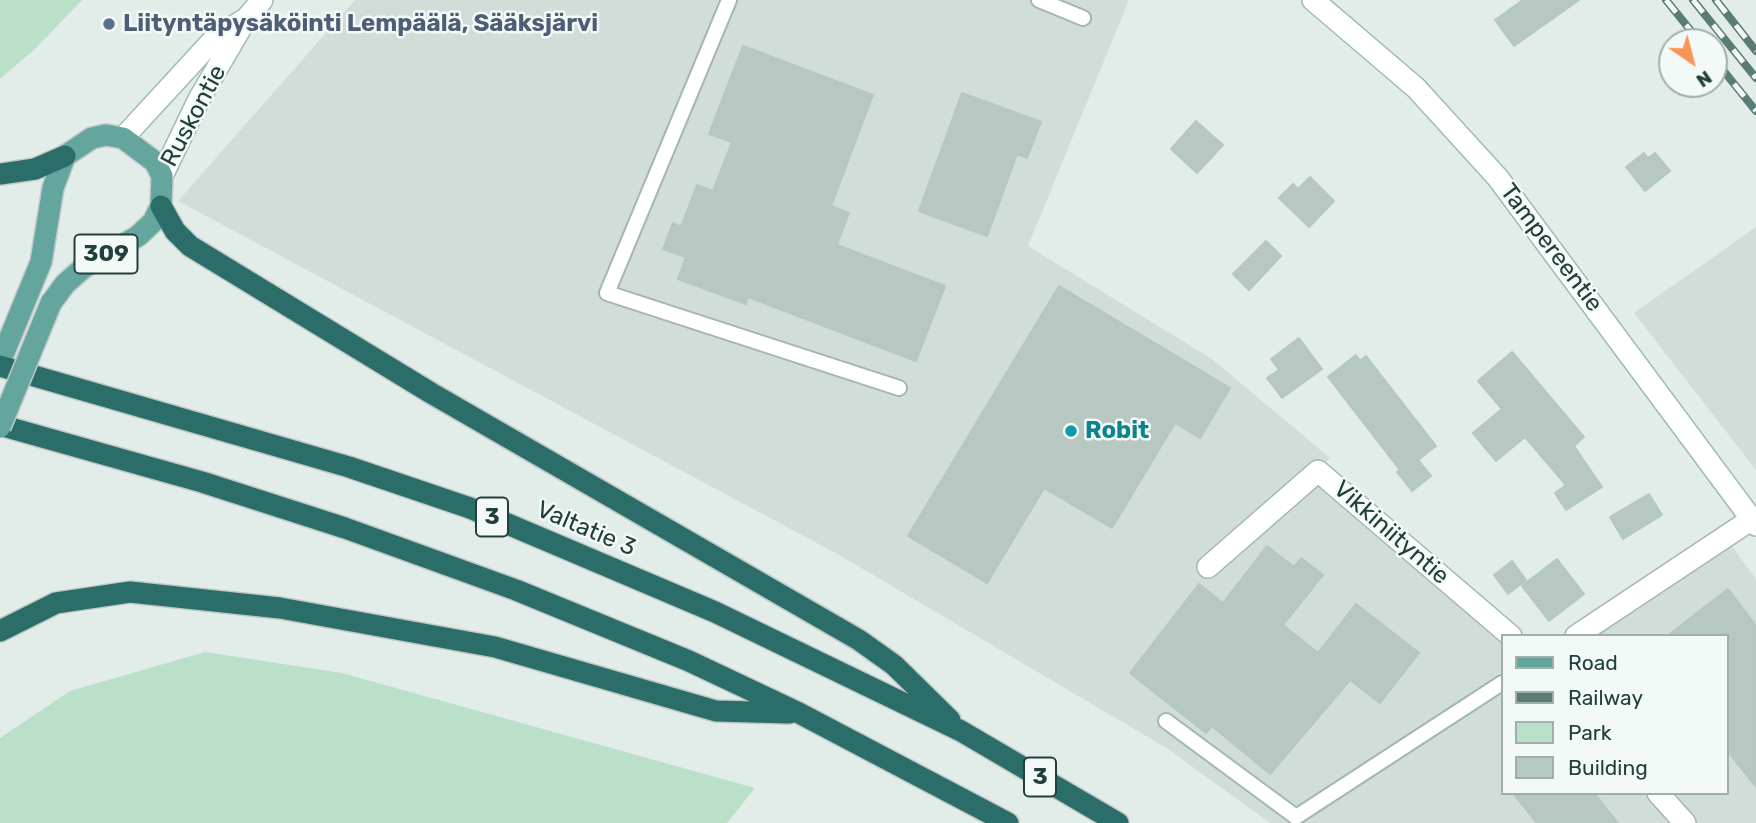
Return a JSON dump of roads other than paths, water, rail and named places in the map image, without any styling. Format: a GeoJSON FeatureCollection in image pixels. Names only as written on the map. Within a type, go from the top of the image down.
{"type":"FeatureCollection","features":[{"type":"Feature","properties":{"kind":"highway"},"geometry":{"type":"LineString","coordinates":[[0,174],[35,169],[65,156]]}},
{"type":"Feature","properties":{"kind":"highway"},"geometry":{"type":"LineString","coordinates":[[161,206],[175,231],[190,246],[431,393],[859,640],[894,665],[961,731]]}},
{"type":"Feature","properties":{"kind":"highway","name":"Valtatie 3"},"geometry":{"type":"LineString","coordinates":[[0,364],[349,467],[470,508],[715,612],[961,731],[1118,823]]}},
{"type":"Feature","properties":{"kind":"highway","name":"3"},"geometry":{"type":"LineString","coordinates":[[0,426],[202,482],[345,528],[504,585],[689,661],[799,713],[1008,823]]}},
{"type":"Feature","properties":{"kind":"highway"},"geometry":{"type":"LineString","coordinates":[[0,631],[56,603],[130,592],[280,608],[495,647],[716,711],[799,713]]}},
{"type":"Feature","properties":{"kind":"main road","name":"Ruskontie"},"geometry":{"type":"LineString","coordinates":[[162,176],[199,99],[246,19],[262,0]]}},
{"type":"Feature","properties":{"kind":"main road","name":"Tampereentie"},"geometry":{"type":"LineString","coordinates":[[1315,0],[1416,88],[1498,178],[1576,278],[1754,522]]}},
{"type":"Feature","properties":{"kind":"main road","name":"Ruskontie"},"geometry":{"type":"LineString","coordinates":[[123,138],[215,37],[246,19]]}},
{"type":"Feature","properties":{"kind":"main road"},"geometry":{"type":"LineString","coordinates":[[65,156],[92,138],[106,135],[123,138],[148,155],[162,176],[161,206]]}},
{"type":"Feature","properties":{"kind":"main road","name":"309"},"geometry":{"type":"LineString","coordinates":[[0,364],[41,262],[53,188],[65,156]]}},
{"type":"Feature","properties":{"kind":"main road","name":"309"},"geometry":{"type":"LineString","coordinates":[[0,426],[51,303],[65,284],[83,268],[138,236],[153,222],[161,206]]}},
{"type":"Feature","properties":{"kind":"main road","name":"Vikkiniityntie"},"geometry":{"type":"LineString","coordinates":[[1208,568],[1231,544],[1318,471],[1509,634]]}},
{"type":"Feature","properties":{"kind":"main road"},"geometry":{"type":"LineString","coordinates":[[1579,634],[1754,522]]}},
{"type":"Feature","properties":{"kind":"main road"},"geometry":{"type":"LineString","coordinates":[[1660,795],[1685,823]]}},
{"type":"Feature","properties":{"kind":"lane"},"geometry":{"type":"LineString","coordinates":[[729,0],[607,293],[899,387]]}},
{"type":"Feature","properties":{"kind":"lane"},"geometry":{"type":"LineString","coordinates":[[1039,0],[1083,18]]}},
{"type":"Feature","properties":{"kind":"lane"},"geometry":{"type":"LineString","coordinates":[[1166,721],[1296,817],[1500,684]]}},
{"type":"Feature","properties":{"kind":"railway"},"geometry":{"type":"LineString","coordinates":[[1666,0],[1689,28]]}},
{"type":"Feature","properties":{"kind":"railway"},"geometry":{"type":"LineString","coordinates":[[1693,0],[1756,78]]}},
{"type":"Feature","properties":{"kind":"railway"},"geometry":{"type":"LineString","coordinates":[[1716,0],[1756,51]]}},
{"type":"Feature","properties":{"kind":"railway"},"geometry":{"type":"LineString","coordinates":[[1728,76],[1756,111]]}},
{"type":"Feature","properties":{"kind":"place","name":"Liityntäpysäköinti Lempäälä, Sääksjärvi"},"geometry":{"type":"Point","coordinates":[109,24]}},
{"type":"Feature","properties":{"kind":"place","name":"Robit"},"geometry":{"type":"Point","coordinates":[1071,431]}}]}
